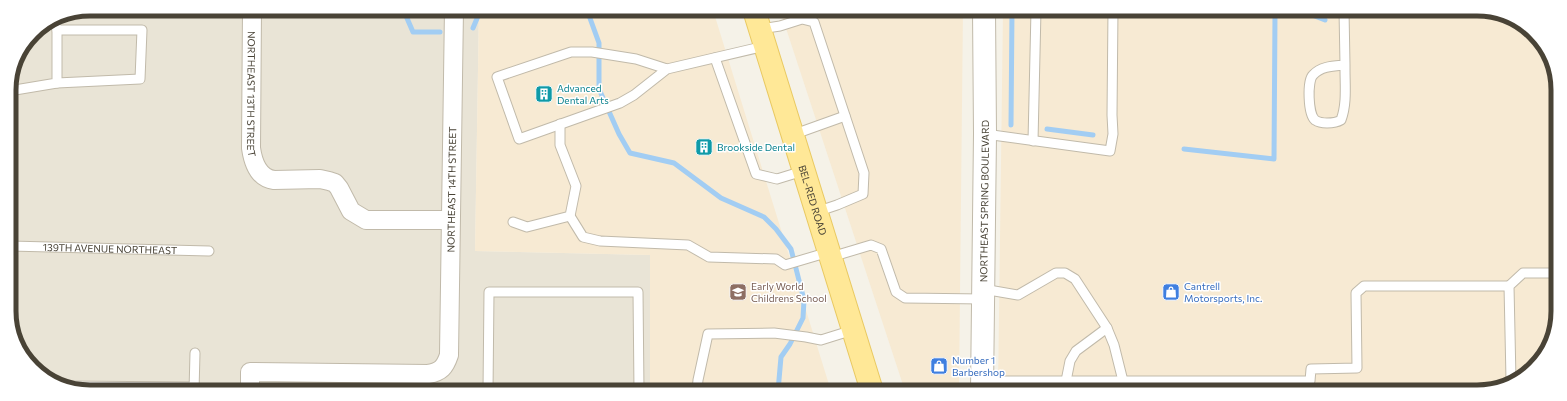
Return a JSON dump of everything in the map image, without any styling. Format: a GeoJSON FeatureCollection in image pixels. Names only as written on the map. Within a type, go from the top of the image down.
{"type":"FeatureCollection","features":[{"type":"Feature","properties":{"kind":"main road","name":"BEL-RED ROAD"},"geometry":{"type":"LineString","coordinates":[[759,28],[870,385]]}},
{"type":"Feature","properties":{"kind":"street","name":"NORTHEAST 13TH STREET"},"geometry":{"type":"LineString","coordinates":[[252,16],[251,148],[252,161],[263,175],[267,179],[274,180],[320,179],[335,183],[351,211],[366,220],[450,220]]}},
{"type":"Feature","properties":{"kind":"street","name":"NORTHEAST 14TH STREET"},"geometry":{"type":"LineString","coordinates":[[250,385],[250,372],[428,374],[436,373],[443,369],[449,355],[454,16]]}},
{"type":"Feature","properties":{"kind":"street","name":"NORTHEAST SPRING BOULEVARD"},"geometry":{"type":"LineString","coordinates":[[982,385],[985,134],[984,16]]}},
{"type":"Feature","properties":{"kind":"lane"},"geometry":{"type":"LineString","coordinates":[[1033,141],[1036,16]]}},
{"type":"Feature","properties":{"kind":"lane"},"geometry":{"type":"LineString","coordinates":[[985,134],[1110,151],[1113,134],[1113,16]]}},
{"type":"Feature","properties":{"kind":"lane"},"geometry":{"type":"LineString","coordinates":[[1344,16],[1345,65],[1345,107],[1341,120],[1333,123],[1315,120],[1311,114],[1310,106],[1310,81],[1312,75],[1322,68],[1345,65]]}},
{"type":"Feature","properties":{"kind":"lane"},"geometry":{"type":"LineString","coordinates":[[666,69],[636,59],[592,52],[571,52],[497,77],[519,139],[620,103],[634,95],[666,69],[715,58],[759,28],[780,26],[802,19],[814,22],[864,173],[863,194],[816,212]]}},
{"type":"Feature","properties":{"kind":"lane"},"geometry":{"type":"LineString","coordinates":[[56,25],[57,84]]}},
{"type":"Feature","properties":{"kind":"lane"},"geometry":{"type":"LineString","coordinates":[[16,90],[57,84],[140,79],[142,30],[57,30]]}},
{"type":"Feature","properties":{"kind":"lane"},"geometry":{"type":"LineString","coordinates":[[715,58],[756,174],[777,179],[803,171]]}},
{"type":"Feature","properties":{"kind":"lane"},"geometry":{"type":"LineString","coordinates":[[792,135],[845,116]]}},
{"type":"Feature","properties":{"kind":"lane"},"geometry":{"type":"LineString","coordinates":[[560,124],[560,145],[576,186],[570,216],[582,237],[600,241],[688,245],[709,257],[776,259],[785,265],[871,245],[881,249],[896,292],[905,298],[983,294],[1018,295],[1045,278],[1056,273],[1065,273],[1076,279],[1107,328],[1114,344],[1123,381]]}},
{"type":"Feature","properties":{"kind":"lane"},"geometry":{"type":"LineString","coordinates":[[513,222],[527,226],[570,216]]}},
{"type":"Feature","properties":{"kind":"lane","name":"139TH AVENUE NORTHEAST"},"geometry":{"type":"LineString","coordinates":[[16,246],[209,251]]}},
{"type":"Feature","properties":{"kind":"lane"},"geometry":{"type":"LineString","coordinates":[[999,385],[1066,381],[1310,381],[1311,369],[1357,368],[1356,293],[1364,286],[1510,286],[1523,273],[1551,272]]}},
{"type":"Feature","properties":{"kind":"lane"},"geometry":{"type":"LineString","coordinates":[[1510,286],[1511,376]]}},
{"type":"Feature","properties":{"kind":"lane"},"geometry":{"type":"LineString","coordinates":[[488,385],[490,292],[638,292],[638,385]]}},
{"type":"Feature","properties":{"kind":"lane"},"geometry":{"type":"LineString","coordinates":[[1066,381],[1070,361],[1076,351],[1107,328]]}},
{"type":"Feature","properties":{"kind":"lane"},"geometry":{"type":"LineString","coordinates":[[698,385],[708,334],[774,333],[821,340],[853,330]]}},
{"type":"Feature","properties":{"kind":"lane"},"geometry":{"type":"LineString","coordinates":[[194,385],[195,352]]}},
{"type":"Feature","properties":{"kind":"shaded area"},"geometry":{"type":"Polygon","coordinates":[[[479,16],[475,251],[650,255],[650,385],[75,384],[57,377],[45,370],[31,356],[24,344],[17,326],[17,75],[28,49],[34,41],[49,28],[75,17],[479,16]]]}},
{"type":"Feature","properties":{"kind":"shaded area"},"geometry":{"type":"Polygon","coordinates":[[[479,16],[715,16],[829,385],[650,385],[650,255],[475,251],[479,16]]]}},
{"type":"Feature","properties":{"kind":"shaded area"},"geometry":{"type":"Polygon","coordinates":[[[782,16],[963,16],[959,385],[903,385],[782,16]]]}},
{"type":"Feature","properties":{"kind":"shaded area"},"geometry":{"type":"Polygon","coordinates":[[[1003,16],[1482,16],[1501,20],[1522,31],[1536,45],[1541,53],[1550,75],[1551,85],[1551,316],[1547,335],[1536,356],[1526,367],[1514,375],[1492,384],[1482,385],[998,385],[1003,16]]]}},
{"type":"Feature","properties":{"kind":"waterway"},"geometry":{"type":"LineString","coordinates":[[406,16],[413,32],[440,32]]}},
{"type":"Feature","properties":{"kind":"waterway"},"geometry":{"type":"LineString","coordinates":[[473,28],[478,16]]}},
{"type":"Feature","properties":{"kind":"waterway"},"geometry":{"type":"LineString","coordinates":[[589,16],[599,43],[599,89],[619,134],[630,153],[674,163],[721,198],[764,217],[776,229],[791,249],[804,300],[803,318],[790,344],[781,357],[779,385]]}},
{"type":"Feature","properties":{"kind":"waterway"},"geometry":{"type":"LineString","coordinates":[[1011,125],[1012,16]]}},
{"type":"Feature","properties":{"kind":"waterway"},"geometry":{"type":"LineString","coordinates":[[1184,149],[1274,159],[1275,16]]}},
{"type":"Feature","properties":{"kind":"waterway"},"geometry":{"type":"LineString","coordinates":[[1315,16],[1325,20]]}},
{"type":"Feature","properties":{"kind":"waterway"},"geometry":{"type":"LineString","coordinates":[[1047,129],[1093,135]]}},
{"type":"Feature","properties":{"kind":"place","name":"Advanced Dental Arts"},"geometry":{"type":"Point","coordinates":[544,94]}},
{"type":"Feature","properties":{"kind":"place","name":"Brookside Dental"},"geometry":{"type":"Point","coordinates":[704,147]}},
{"type":"Feature","properties":{"kind":"place","name":"Early World Childrens School"},"geometry":{"type":"Point","coordinates":[738,292]}},
{"type":"Feature","properties":{"kind":"place","name":"Cantrell Motorsports, Inc."},"geometry":{"type":"Point","coordinates":[1171,292]}},
{"type":"Feature","properties":{"kind":"place","name":"Number 1 Barbershop"},"geometry":{"type":"Point","coordinates":[939,366]}}]}
